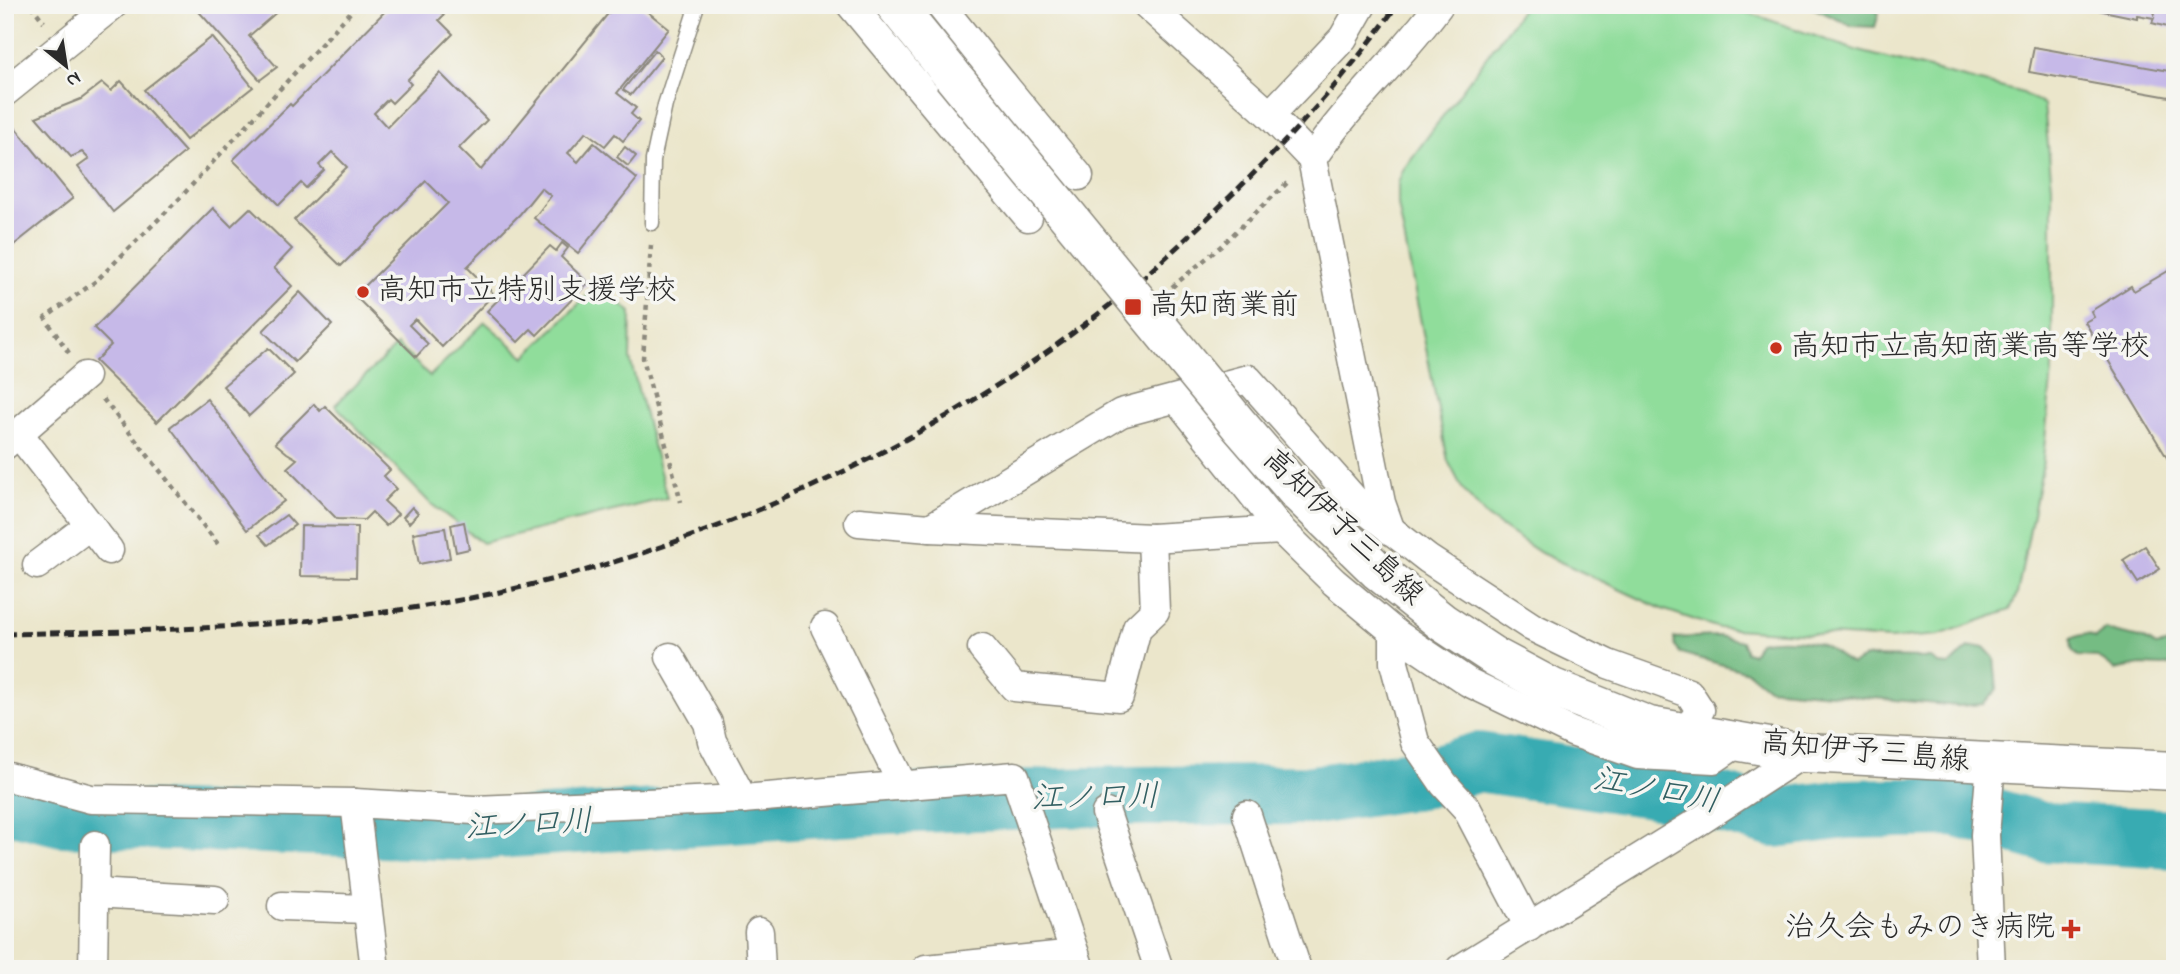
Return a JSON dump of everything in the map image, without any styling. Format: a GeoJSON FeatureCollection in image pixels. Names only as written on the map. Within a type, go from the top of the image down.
{"type":"FeatureCollection","features":[{"type":"Feature","properties":{"kind":"main road","name":"高知伊予三島線"},"geometry":{"type":"LineString","coordinates":[[895,5],[1297,493],[1378,571],[1442,622],[1495,657],[1553,688],[1649,726],[1804,753],[2175,771]]}},
{"type":"Feature","properties":{"kind":"street"},"geometry":{"type":"LineString","coordinates":[[5,92],[113,5]]}},
{"type":"Feature","properties":{"kind":"street"},"geometry":{"type":"LineString","coordinates":[[851,5],[1028,218]]}},
{"type":"Feature","properties":{"kind":"street"},"geometry":{"type":"LineString","coordinates":[[940,5],[1079,176]]}},
{"type":"Feature","properties":{"kind":"street"},"geometry":{"type":"LineString","coordinates":[[1147,5],[1270,115],[1312,159],[1381,503],[1391,531]]}},
{"type":"Feature","properties":{"kind":"street"},"geometry":{"type":"LineString","coordinates":[[1270,115],[1343,38],[1362,5]]}},
{"type":"Feature","properties":{"kind":"street"},"geometry":{"type":"LineString","coordinates":[[1312,159],[1330,132],[1422,30],[1439,5]]}},
{"type":"Feature","properties":{"kind":"street"},"geometry":{"type":"LineString","coordinates":[[954,129],[1004,85]]}},
{"type":"Feature","properties":{"kind":"street"},"geometry":{"type":"LineString","coordinates":[[85,376],[12,439],[90,525],[109,550]]}},
{"type":"Feature","properties":{"kind":"street"},"geometry":{"type":"LineString","coordinates":[[930,528],[1121,413],[1248,379],[1360,506],[1428,559],[1532,627],[1608,664],[1689,693],[1700,710],[1686,733]]}},
{"type":"Feature","properties":{"kind":"street"},"geometry":{"type":"LineString","coordinates":[[1177,399],[1281,530],[1334,582],[1394,632],[1468,681],[1572,732],[1638,755],[1714,760],[1740,742]]}},
{"type":"Feature","properties":{"kind":"street"},"geometry":{"type":"LineString","coordinates":[[859,522],[930,528],[1152,538],[1281,530]]}},
{"type":"Feature","properties":{"kind":"street"},"geometry":{"type":"LineString","coordinates":[[37,565],[90,525]]}},
{"type":"Feature","properties":{"kind":"street"},"geometry":{"type":"LineString","coordinates":[[982,649],[1014,687],[1119,697],[1137,628],[1155,611],[1152,538]]}},
{"type":"Feature","properties":{"kind":"street"},"geometry":{"type":"LineString","coordinates":[[825,627],[904,786]]}},
{"type":"Feature","properties":{"kind":"street"},"geometry":{"type":"LineString","coordinates":[[1394,632],[1394,663],[1415,741],[1444,784],[1467,808],[1529,927]]}},
{"type":"Feature","properties":{"kind":"street"},"geometry":{"type":"LineString","coordinates":[[670,657],[708,723],[712,741],[743,799]]}},
{"type":"Feature","properties":{"kind":"street"},"geometry":{"type":"LineString","coordinates":[[1460,969],[1804,753]]}},
{"type":"Feature","properties":{"kind":"street"},"geometry":{"type":"LineString","coordinates":[[1991,763],[1985,835],[1991,969]]}},
{"type":"Feature","properties":{"kind":"street"},"geometry":{"type":"LineString","coordinates":[[5,776],[91,799],[355,803],[474,810],[743,799],[1015,776],[1077,961],[926,969]]}},
{"type":"Feature","properties":{"kind":"street"},"geometry":{"type":"LineString","coordinates":[[355,803],[375,969]]}},
{"type":"Feature","properties":{"kind":"street"},"geometry":{"type":"LineString","coordinates":[[1106,813],[1159,969]]}},
{"type":"Feature","properties":{"kind":"street"},"geometry":{"type":"LineString","coordinates":[[1247,815],[1297,969]]}},
{"type":"Feature","properties":{"kind":"street"},"geometry":{"type":"LineString","coordinates":[[93,969],[95,845]]}},
{"type":"Feature","properties":{"kind":"street"},"geometry":{"type":"LineString","coordinates":[[94,894],[215,900]]}},
{"type":"Feature","properties":{"kind":"street"},"geometry":{"type":"LineString","coordinates":[[282,906],[366,909]]}},
{"type":"Feature","properties":{"kind":"street"},"geometry":{"type":"LineString","coordinates":[[759,932],[761,969]]}},
{"type":"Feature","properties":{"kind":"lane"},"geometry":{"type":"LineString","coordinates":[[652,223],[653,160],[665,106],[697,5]]}},
{"type":"Feature","properties":{"kind":"path"},"geometry":{"type":"LineString","coordinates":[[218,544],[85,376],[45,318],[96,281],[180,198],[358,5]]}},
{"type":"Feature","properties":{"kind":"path"},"geometry":{"type":"LineString","coordinates":[[1171,289],[1220,247],[1312,159]]}},
{"type":"Feature","properties":{"kind":"path"},"geometry":{"type":"LineString","coordinates":[[652,223],[643,358],[681,502]]}},
{"type":"Feature","properties":{"kind":"green space","name":"高知市立高知商業高等学校"},"geometry":{"type":"Polygon","coordinates":[[[1525,5],[1727,5],[1855,50],[2023,93],[2044,105],[2052,186],[2052,371],[2042,469],[2017,594],[2010,610],[1939,635],[1890,639],[1719,628],[1662,609],[1541,553],[1487,517],[1463,490],[1448,461],[1398,205],[1398,183],[1403,170],[1525,5]]]}},
{"type":"Feature","properties":{"kind":"green space"},"geometry":{"type":"Polygon","coordinates":[[[1807,5],[1870,5],[1879,13],[1875,27],[1852,26],[1807,5]]]}},
{"type":"Feature","properties":{"kind":"green space"},"geometry":{"type":"Polygon","coordinates":[[[597,286],[631,312],[630,359],[667,498],[482,543],[430,503],[335,405],[397,345],[430,376],[485,322],[525,357],[597,286]]]}},
{"type":"Feature","properties":{"kind":"green space"},"geometry":{"type":"Polygon","coordinates":[[[2106,629],[2145,639],[2156,646],[2175,642],[2175,664],[2141,665],[2115,670],[2098,657],[2078,656],[2072,650],[2071,639],[2080,635],[2095,638],[2106,629]]]}},
{"type":"Feature","properties":{"kind":"green space"},"geometry":{"type":"Polygon","coordinates":[[[1719,636],[1742,641],[1746,652],[1752,654],[1759,642],[1785,640],[1815,643],[1830,649],[1852,664],[1866,657],[1931,658],[1938,664],[1949,665],[1969,648],[1984,647],[1994,658],[1997,689],[1984,704],[1958,706],[1768,688],[1748,672],[1680,653],[1674,638],[1719,636]]]}},
{"type":"Feature","properties":{"kind":"building"},"geometry":{"type":"Polygon","coordinates":[[[193,5],[273,5],[278,11],[249,36],[277,67],[260,80],[193,5]]]}},
{"type":"Feature","properties":{"kind":"building"},"geometry":{"type":"Polygon","coordinates":[[[391,5],[433,5],[444,15],[439,20],[453,34],[407,80],[411,84],[392,103],[388,99],[374,113],[387,127],[440,73],[487,120],[459,148],[481,170],[615,5],[639,5],[669,29],[617,93],[636,108],[631,114],[639,121],[623,141],[615,134],[605,146],[586,132],[568,153],[578,162],[594,143],[637,179],[578,253],[534,218],[551,196],[541,188],[520,214],[467,267],[494,294],[442,347],[415,319],[409,325],[428,344],[416,357],[355,296],[448,203],[426,181],[341,266],[294,220],[347,167],[332,152],[319,165],[324,170],[306,188],[301,183],[279,205],[233,160],[290,104],[292,106],[391,5]]]}},
{"type":"Feature","properties":{"kind":"building"},"geometry":{"type":"Polygon","coordinates":[[[2099,5],[2156,5],[2154,16],[2157,5],[2175,5],[2175,29],[2152,23],[2154,18],[2137,15],[2137,18],[2098,10],[2099,5]]]}},
{"type":"Feature","properties":{"kind":"building"},"geometry":{"type":"Polygon","coordinates":[[[212,37],[253,87],[186,140],[144,90],[212,37]]]}},
{"type":"Feature","properties":{"kind":"building"},"geometry":{"type":"Polygon","coordinates":[[[2034,47],[2175,72],[2175,98],[2029,72],[2034,47]]]}},
{"type":"Feature","properties":{"kind":"building"},"geometry":{"type":"Polygon","coordinates":[[[655,50],[662,57],[631,95],[623,90],[655,50]]]}},
{"type":"Feature","properties":{"kind":"building"},"geometry":{"type":"Polygon","coordinates":[[[121,81],[185,152],[113,212],[78,167],[89,159],[82,152],[71,157],[36,117],[81,99],[102,83],[111,91],[121,81]]]}},
{"type":"Feature","properties":{"kind":"building"},"geometry":{"type":"Polygon","coordinates":[[[9,120],[73,198],[5,252],[5,123],[9,120]]]}},
{"type":"Feature","properties":{"kind":"building"},"geometry":{"type":"Polygon","coordinates":[[[625,147],[636,156],[628,166],[617,157],[625,147]]]}},
{"type":"Feature","properties":{"kind":"building"},"geometry":{"type":"Polygon","coordinates":[[[213,208],[231,226],[250,208],[292,249],[274,268],[292,286],[157,422],[95,361],[111,345],[94,328],[213,208]]]}},
{"type":"Feature","properties":{"kind":"building"},"geometry":{"type":"Polygon","coordinates":[[[562,243],[568,248],[561,257],[588,283],[537,335],[531,329],[518,342],[487,311],[550,246],[556,251],[562,243]]]}},
{"type":"Feature","properties":{"kind":"building"},"geometry":{"type":"Polygon","coordinates":[[[2175,267],[2175,471],[2085,322],[2094,317],[2091,311],[2131,286],[2134,291],[2175,267]]]}},
{"type":"Feature","properties":{"kind":"building"},"geometry":{"type":"Polygon","coordinates":[[[300,292],[332,325],[295,362],[263,331],[300,292]]]}},
{"type":"Feature","properties":{"kind":"building"},"geometry":{"type":"Polygon","coordinates":[[[268,348],[294,374],[249,416],[223,386],[268,348]]]}},
{"type":"Feature","properties":{"kind":"building"},"geometry":{"type":"Polygon","coordinates":[[[207,399],[284,501],[247,530],[170,427],[207,399]]]}},
{"type":"Feature","properties":{"kind":"building"},"geometry":{"type":"Polygon","coordinates":[[[314,404],[320,411],[325,406],[390,470],[384,476],[396,489],[384,501],[398,514],[386,526],[372,512],[364,520],[337,519],[287,468],[297,459],[275,443],[314,404]]]}},
{"type":"Feature","properties":{"kind":"building"},"geometry":{"type":"Polygon","coordinates":[[[412,507],[418,513],[409,523],[403,517],[412,507]]]}},
{"type":"Feature","properties":{"kind":"building"},"geometry":{"type":"Polygon","coordinates":[[[286,515],[295,525],[268,545],[259,535],[286,515]]]}},
{"type":"Feature","properties":{"kind":"building"},"geometry":{"type":"Polygon","coordinates":[[[464,522],[469,549],[456,552],[451,525],[464,522]]]}},
{"type":"Feature","properties":{"kind":"building"},"geometry":{"type":"Polygon","coordinates":[[[301,526],[357,527],[356,577],[300,576],[301,526]]]}},
{"type":"Feature","properties":{"kind":"building"},"geometry":{"type":"Polygon","coordinates":[[[445,528],[450,558],[419,564],[413,533],[445,528]]]}},
{"type":"Feature","properties":{"kind":"building"},"geometry":{"type":"Polygon","coordinates":[[[2145,546],[2160,569],[2138,583],[2123,560],[2145,546]]]}},
{"type":"Feature","properties":{"kind":"waterway","name":"江ノ口川"},"geometry":{"type":"LineString","coordinates":[[5,803],[63,817],[466,831],[888,804],[1121,796],[1314,795],[1425,778],[1478,762],[1685,793],[1775,818],[1846,809],[1955,807],[2042,832],[2175,839]]}},
{"type":"Feature","properties":{"kind":"railway"},"geometry":{"type":"LineString","coordinates":[[5,634],[273,624],[406,609],[472,598],[616,561],[692,536],[768,506],[914,435],[984,393],[1116,300],[1150,272],[1246,181],[1344,74],[1397,5]]}},
{"type":"Feature","properties":{"kind":"place","name":"高知市立特別支援学校"},"geometry":{"type":"Point","coordinates":[363,292]}},
{"type":"Feature","properties":{"kind":"place","name":"高知商業前"},"geometry":{"type":"Point","coordinates":[1133,307]}},
{"type":"Feature","properties":{"kind":"place","name":"高知市立高知商業高等学校"},"geometry":{"type":"Point","coordinates":[1776,348]}},
{"type":"Feature","properties":{"kind":"place","name":"治久会もみのき病院"},"geometry":{"type":"Point","coordinates":[2071,929]}}]}
